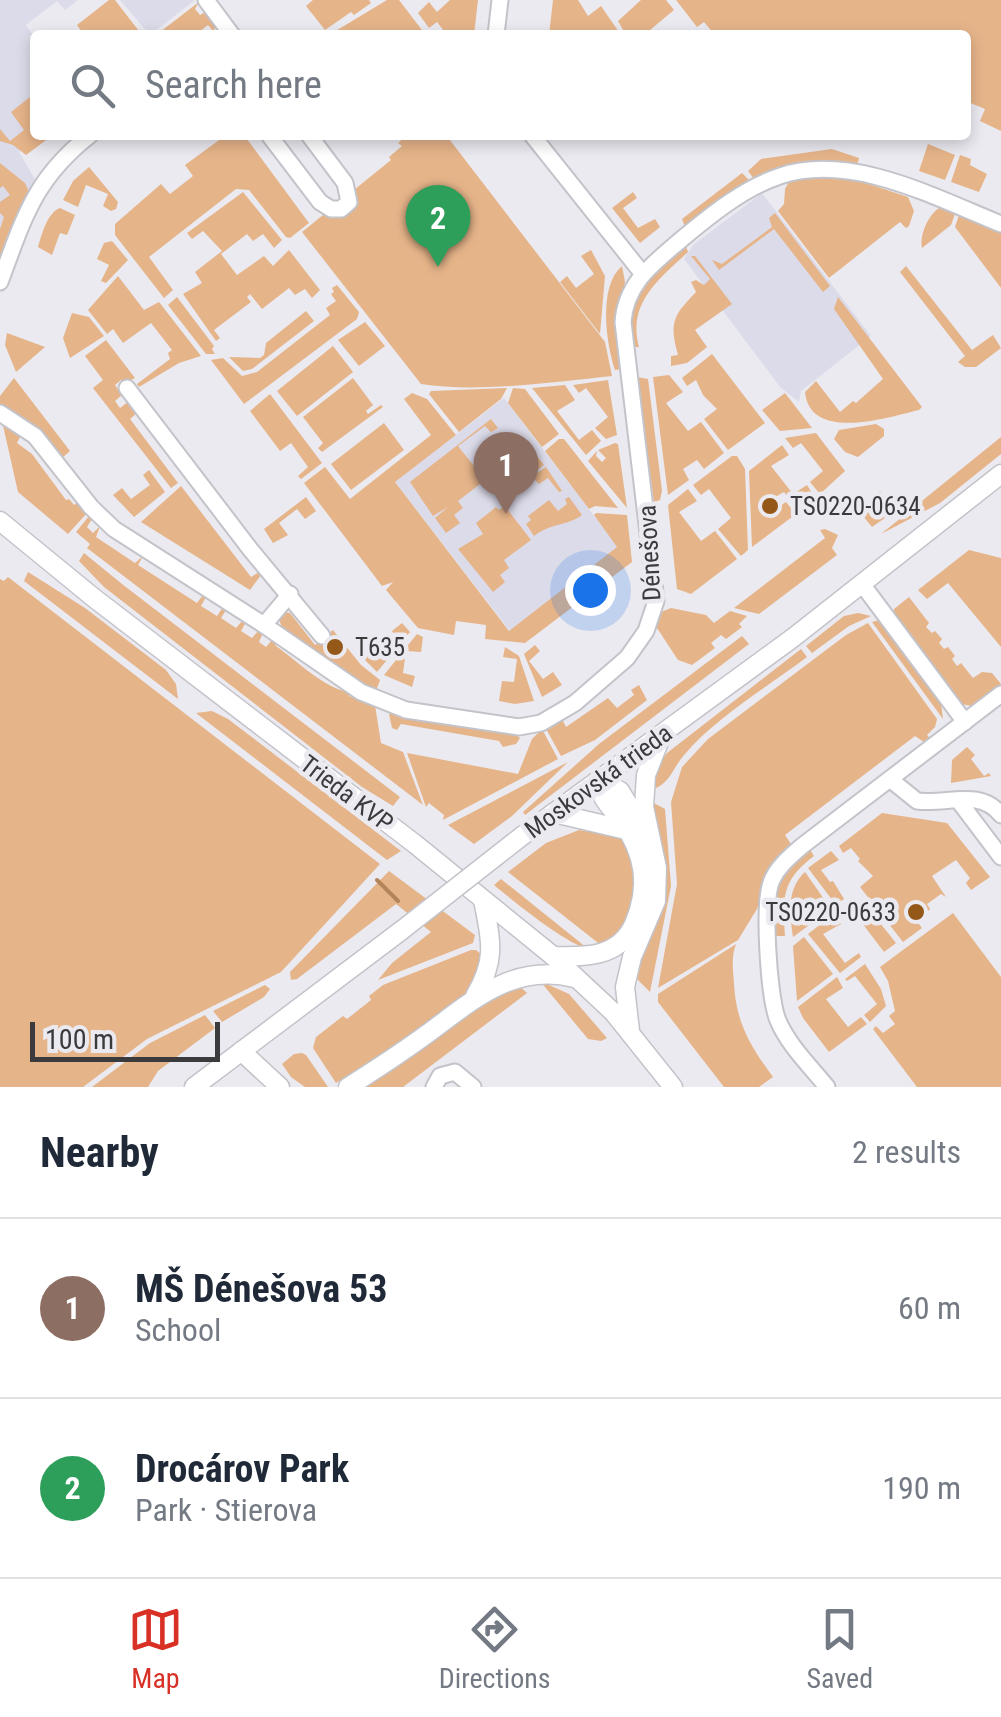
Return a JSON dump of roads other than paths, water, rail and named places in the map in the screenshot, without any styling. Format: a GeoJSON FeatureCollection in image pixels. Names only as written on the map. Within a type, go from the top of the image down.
{"type":"FeatureCollection","features":[{"type":"Feature","properties":{"kind":"street"},"geometry":{"type":"LineString","coordinates":[[206,0],[225,30]]}},
{"type":"Feature","properties":{"kind":"street"},"geometry":{"type":"LineString","coordinates":[[497,30],[500,0]]}},
{"type":"Feature","properties":{"kind":"street"},"geometry":{"type":"LineString","coordinates":[[0,282],[39,186],[84,140]]}},
{"type":"Feature","properties":{"kind":"street"},"geometry":{"type":"LineString","coordinates":[[272,140],[320,202],[331,210],[342,210],[349,202],[348,188],[313,140]]}},
{"type":"Feature","properties":{"kind":"street"},"geometry":{"type":"LineString","coordinates":[[536,140],[642,273]]}},
{"type":"Feature","properties":{"kind":"street","name":"Dénešova"},"geometry":{"type":"LineString","coordinates":[[0,412],[36,436],[91,508],[114,529],[376,700],[420,713],[478,722],[519,727],[541,723],[575,704],[627,658],[646,632],[656,601],[623,322],[628,297],[642,273],[732,201],[774,178],[799,172],[842,171],[886,180],[1001,224]]}},
{"type":"Feature","properties":{"kind":"street"},"geometry":{"type":"LineString","coordinates":[[131,393],[322,636]]}},
{"type":"Feature","properties":{"kind":"street","name":"Moskovská trieda"},"geometry":{"type":"LineString","coordinates":[[194,1087],[522,836],[862,584],[1001,474]]}},
{"type":"Feature","properties":{"kind":"street","name":"Trieda KVP"},"geometry":{"type":"LineString","coordinates":[[0,522],[553,956],[630,1031],[673,1087]]}},
{"type":"Feature","properties":{"kind":"street"},"geometry":{"type":"LineString","coordinates":[[862,584],[964,722]]}},
{"type":"Feature","properties":{"kind":"street"},"geometry":{"type":"LineString","coordinates":[[264,625],[290,594]]}},
{"type":"Feature","properties":{"kind":"street"},"geometry":{"type":"LineString","coordinates":[[827,1087],[778,1018],[767,897],[775,874],[790,856],[1001,694]]}},
{"type":"Feature","properties":{"kind":"street"},"geometry":{"type":"LineString","coordinates":[[630,1031],[626,988],[632,957],[656,901],[656,868],[644,808],[646,775],[663,733]]}},
{"type":"Feature","properties":{"kind":"street"},"geometry":{"type":"LineString","coordinates":[[600,780],[620,791],[648,838]]}},
{"type":"Feature","properties":{"kind":"street"},"geometry":{"type":"LineString","coordinates":[[553,956],[589,957],[610,950],[628,935],[643,898],[642,860],[604,800],[600,780]]}},
{"type":"Feature","properties":{"kind":"street"},"geometry":{"type":"LineString","coordinates":[[891,780],[917,801],[986,800],[1001,815]]}},
{"type":"Feature","properties":{"kind":"street"},"geometry":{"type":"LineString","coordinates":[[958,800],[1001,858]]}},
{"type":"Feature","properties":{"kind":"street"},"geometry":{"type":"LineString","coordinates":[[554,813],[626,830]]}},
{"type":"Feature","properties":{"kind":"street"},"geometry":{"type":"LineString","coordinates":[[475,996],[492,956],[483,900]]}},
{"type":"Feature","properties":{"kind":"street"},"geometry":{"type":"LineString","coordinates":[[348,1087],[475,996],[505,982],[535,973],[580,979]]}},
{"type":"Feature","properties":{"kind":"street"},"geometry":{"type":"LineString","coordinates":[[241,1051],[280,1087]]}},
{"type":"Feature","properties":{"kind":"street"},"geometry":{"type":"LineString","coordinates":[[434,1087],[440,1076],[448,1072],[461,1074],[470,1083]]}},
{"type":"Feature","properties":{"kind":"waterway"},"geometry":{"type":"LineString","coordinates":[[377,880],[398,901]]}},
{"type":"Feature","properties":{"kind":"place","name":"Drocárov Park"},"geometry":{"type":"Point","coordinates":[438,267]}},
{"type":"Feature","properties":{"kind":"place","name":"TS0220-0634"},"geometry":{"type":"Point","coordinates":[770,506]}},
{"type":"Feature","properties":{"kind":"place","name":"MŠ Dénešova 53"},"geometry":{"type":"Point","coordinates":[506,514]}},
{"type":"Feature","properties":{"kind":"place","name":"T635"},"geometry":{"type":"Point","coordinates":[335,647]}},
{"type":"Feature","properties":{"kind":"place","name":"TS0220-0633"},"geometry":{"type":"Point","coordinates":[916,912]}}]}
